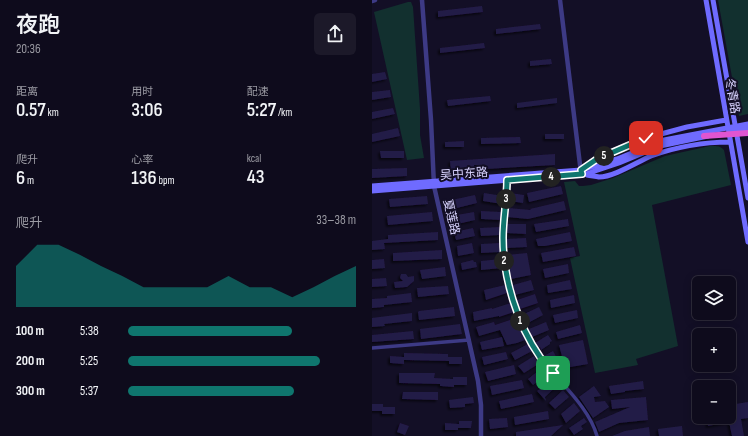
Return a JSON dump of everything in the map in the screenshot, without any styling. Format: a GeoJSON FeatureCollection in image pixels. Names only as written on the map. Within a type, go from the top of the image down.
{"type":"FeatureCollection","features":[{"type":"Feature","properties":{"kind":"highway"},"geometry":{"type":"LineString","coordinates":[[704,136],[748,133]]}},
{"type":"Feature","properties":{"kind":"main road","name":"冬青路"},"geometry":{"type":"LineString","coordinates":[[706,0],[748,242]]}},
{"type":"Feature","properties":{"kind":"main road","name":"冬青路"},"geometry":{"type":"LineString","coordinates":[[713,0],[748,198]]}},
{"type":"Feature","properties":{"kind":"main road"},"geometry":{"type":"LineString","coordinates":[[581,172],[597,159],[646,138],[687,127],[726,120]]}},
{"type":"Feature","properties":{"kind":"main road"},"geometry":{"type":"LineString","coordinates":[[581,172],[680,136],[748,124]]}},
{"type":"Feature","properties":{"kind":"main road"},"geometry":{"type":"LineString","coordinates":[[650,147],[748,129]]}},
{"type":"Feature","properties":{"kind":"main road"},"geometry":{"type":"LineString","coordinates":[[581,172],[601,177],[664,152],[708,143],[730,142]]}},
{"type":"Feature","properties":{"kind":"main road","name":"吴中东路"},"geometry":{"type":"LineString","coordinates":[[372,191],[434,184],[581,172]]}},
{"type":"Feature","properties":{"kind":"main road","name":"吴中东路"},"geometry":{"type":"LineString","coordinates":[[372,186],[507,180],[581,172]]}},
{"type":"Feature","properties":{"kind":"street","name":"夏莲路"},"geometry":{"type":"LineString","coordinates":[[422,0],[434,184],[480,396],[481,436]]}},
{"type":"Feature","properties":{"kind":"street"},"geometry":{"type":"LineString","coordinates":[[560,0],[581,172]]}},
{"type":"Feature","properties":{"kind":"street"},"geometry":{"type":"LineString","coordinates":[[507,180],[503,229],[504,261],[520,321],[540,356],[590,419],[597,436]]}},
{"type":"Feature","properties":{"kind":"street"},"geometry":{"type":"LineString","coordinates":[[372,348],[469,340]]}},
{"type":"Feature","properties":{"kind":"green space"},"geometry":{"type":"Polygon","coordinates":[[[718,0],[748,0],[748,114],[739,116],[718,0]]]}},
{"type":"Feature","properties":{"kind":"green space"},"geometry":{"type":"Polygon","coordinates":[[[411,2],[413,7],[420,109],[420,135],[424,158],[407,160],[374,12],[411,2]]]}},
{"type":"Feature","properties":{"kind":"green space"},"geometry":{"type":"Polygon","coordinates":[[[716,146],[724,150],[731,185],[652,205],[678,346],[636,359],[638,365],[595,373],[570,258],[580,256],[564,182],[575,181],[579,186],[591,185],[613,178],[665,156],[716,146]]]}},
{"type":"Feature","properties":{"kind":"building"},"geometry":{"type":"Polygon","coordinates":[[[482,6],[483,12],[438,17],[438,11],[482,6]]]}},
{"type":"Feature","properties":{"kind":"building"},"geometry":{"type":"Polygon","coordinates":[[[540,24],[541,29],[496,34],[496,29],[540,24]]]}},
{"type":"Feature","properties":{"kind":"building"},"geometry":{"type":"Polygon","coordinates":[[[484,43],[485,48],[440,53],[440,48],[484,43]]]}},
{"type":"Feature","properties":{"kind":"building"},"geometry":{"type":"Polygon","coordinates":[[[551,59],[552,64],[530,66],[530,61],[551,59]]]}},
{"type":"Feature","properties":{"kind":"building"},"geometry":{"type":"Polygon","coordinates":[[[385,72],[387,79],[372,82],[372,74],[385,72]]]}},
{"type":"Feature","properties":{"kind":"building"},"geometry":{"type":"Polygon","coordinates":[[[390,90],[391,97],[372,100],[372,92],[390,90]]]}},
{"type":"Feature","properties":{"kind":"building"},"geometry":{"type":"Polygon","coordinates":[[[490,96],[491,101],[448,106],[447,100],[490,96]]]}},
{"type":"Feature","properties":{"kind":"building"},"geometry":{"type":"Polygon","coordinates":[[[557,98],[557,103],[517,108],[517,103],[557,98]]]}},
{"type":"Feature","properties":{"kind":"building"},"geometry":{"type":"Polygon","coordinates":[[[393,108],[395,114],[372,119],[372,112],[393,108]]]}},
{"type":"Feature","properties":{"kind":"building"},"geometry":{"type":"Polygon","coordinates":[[[398,128],[400,136],[372,142],[372,134],[398,128]]]}},
{"type":"Feature","properties":{"kind":"building"},"geometry":{"type":"Polygon","coordinates":[[[545,134],[564,134],[564,139],[545,139],[545,134]]]}},
{"type":"Feature","properties":{"kind":"building"},"geometry":{"type":"Polygon","coordinates":[[[520,137],[521,143],[481,144],[481,138],[520,137]]]}},
{"type":"Feature","properties":{"kind":"building"},"geometry":{"type":"Polygon","coordinates":[[[464,141],[464,147],[445,147],[445,142],[464,141]]]}},
{"type":"Feature","properties":{"kind":"building"},"geometry":{"type":"Polygon","coordinates":[[[380,151],[404,151],[404,158],[381,158],[380,151]]]}},
{"type":"Feature","properties":{"kind":"building"},"geometry":{"type":"Polygon","coordinates":[[[555,154],[555,165],[486,169],[486,165],[474,165],[475,170],[451,172],[450,161],[555,154]]]}},
{"type":"Feature","properties":{"kind":"building"},"geometry":{"type":"Polygon","coordinates":[[[407,168],[407,176],[372,178],[372,169],[407,168]]]}},
{"type":"Feature","properties":{"kind":"building"},"geometry":{"type":"Polygon","coordinates":[[[561,186],[563,194],[529,202],[527,193],[561,186]]]}},
{"type":"Feature","properties":{"kind":"building"},"geometry":{"type":"Polygon","coordinates":[[[484,193],[503,196],[502,204],[483,201],[484,193]]]}},
{"type":"Feature","properties":{"kind":"building"},"geometry":{"type":"Polygon","coordinates":[[[510,193],[524,195],[523,203],[509,201],[510,193]]]}},
{"type":"Feature","properties":{"kind":"building"},"geometry":{"type":"Polygon","coordinates":[[[475,195],[477,203],[449,210],[447,201],[475,195]]]}},
{"type":"Feature","properties":{"kind":"building"},"geometry":{"type":"Polygon","coordinates":[[[427,196],[428,204],[390,207],[389,199],[427,196]]]}},
{"type":"Feature","properties":{"kind":"building"},"geometry":{"type":"Polygon","coordinates":[[[564,201],[566,210],[528,219],[507,217],[508,208],[531,210],[530,209],[564,201]]]}},
{"type":"Feature","properties":{"kind":"building"},"geometry":{"type":"Polygon","coordinates":[[[481,211],[501,212],[501,220],[481,219],[481,211]]]}},
{"type":"Feature","properties":{"kind":"building"},"geometry":{"type":"Polygon","coordinates":[[[432,212],[433,221],[388,225],[387,216],[432,212]]]}},
{"type":"Feature","properties":{"kind":"building"},"geometry":{"type":"Polygon","coordinates":[[[474,212],[475,220],[453,225],[451,216],[474,212]]]}},
{"type":"Feature","properties":{"kind":"building"},"geometry":{"type":"Polygon","coordinates":[[[568,219],[569,226],[536,232],[534,224],[568,219]]]}},
{"type":"Feature","properties":{"kind":"building"},"geometry":{"type":"Polygon","coordinates":[[[507,224],[526,224],[526,234],[506,233],[507,224]]]}},
{"type":"Feature","properties":{"kind":"building"},"geometry":{"type":"Polygon","coordinates":[[[500,227],[500,235],[481,236],[480,228],[500,227]]]}},
{"type":"Feature","properties":{"kind":"building"},"geometry":{"type":"Polygon","coordinates":[[[473,228],[475,236],[456,240],[454,232],[473,228]]]}},
{"type":"Feature","properties":{"kind":"building"},"geometry":{"type":"Polygon","coordinates":[[[438,232],[438,240],[384,243],[385,249],[372,250],[372,241],[388,239],[388,235],[438,232]]]}},
{"type":"Feature","properties":{"kind":"building"},"geometry":{"type":"Polygon","coordinates":[[[570,232],[572,241],[538,246],[536,239],[570,232]]]}},
{"type":"Feature","properties":{"kind":"building"},"geometry":{"type":"Polygon","coordinates":[[[526,238],[527,247],[507,248],[506,239],[526,238]]]}},
{"type":"Feature","properties":{"kind":"building"},"geometry":{"type":"Polygon","coordinates":[[[472,243],[474,253],[458,256],[457,246],[472,243]]]}},
{"type":"Feature","properties":{"kind":"building"},"geometry":{"type":"Polygon","coordinates":[[[500,243],[500,252],[481,253],[481,244],[500,243]]]}},
{"type":"Feature","properties":{"kind":"building"},"geometry":{"type":"Polygon","coordinates":[[[574,247],[576,256],[543,262],[541,253],[574,247]]]}},
{"type":"Feature","properties":{"kind":"building"},"geometry":{"type":"Polygon","coordinates":[[[442,250],[442,259],[393,261],[393,253],[442,250]]]}},
{"type":"Feature","properties":{"kind":"building"},"geometry":{"type":"Polygon","coordinates":[[[527,253],[531,275],[511,279],[507,255],[527,253]]]}},
{"type":"Feature","properties":{"kind":"building"},"geometry":{"type":"Polygon","coordinates":[[[384,259],[385,268],[372,269],[372,260],[384,259]]]}},
{"type":"Feature","properties":{"kind":"building"},"geometry":{"type":"Polygon","coordinates":[[[501,259],[502,268],[481,270],[481,261],[501,259]]]}},
{"type":"Feature","properties":{"kind":"building"},"geometry":{"type":"Polygon","coordinates":[[[473,260],[476,262],[477,267],[462,270],[461,263],[473,260]]]}},
{"type":"Feature","properties":{"kind":"building"},"geometry":{"type":"Polygon","coordinates":[[[568,264],[569,273],[545,278],[543,269],[568,264]]]}},
{"type":"Feature","properties":{"kind":"building"},"geometry":{"type":"Polygon","coordinates":[[[445,267],[446,276],[422,279],[420,270],[445,267]]]}},
{"type":"Feature","properties":{"kind":"building"},"geometry":{"type":"Polygon","coordinates":[[[401,274],[406,274],[408,277],[414,276],[414,281],[407,287],[395,288],[394,282],[403,281],[400,278],[401,274]]]}},
{"type":"Feature","properties":{"kind":"building"},"geometry":{"type":"Polygon","coordinates":[[[386,278],[387,286],[372,287],[372,279],[386,278]]]}},
{"type":"Feature","properties":{"kind":"building"},"geometry":{"type":"Polygon","coordinates":[[[531,280],[534,290],[515,295],[513,285],[531,280]]]}},
{"type":"Feature","properties":{"kind":"building"},"geometry":{"type":"Polygon","coordinates":[[[570,280],[572,289],[548,293],[547,285],[570,280]]]}},
{"type":"Feature","properties":{"kind":"building"},"geometry":{"type":"Polygon","coordinates":[[[505,285],[507,293],[486,300],[484,290],[505,285]]]}},
{"type":"Feature","properties":{"kind":"building"},"geometry":{"type":"Polygon","coordinates":[[[448,286],[449,294],[418,297],[417,288],[448,286]]]}},
{"type":"Feature","properties":{"kind":"building"},"geometry":{"type":"Polygon","coordinates":[[[411,293],[412,302],[372,308],[372,299],[387,298],[387,296],[411,293]]]}},
{"type":"Feature","properties":{"kind":"building"},"geometry":{"type":"Polygon","coordinates":[[[535,294],[538,303],[520,309],[517,300],[535,294]]]}},
{"type":"Feature","properties":{"kind":"building"},"geometry":{"type":"Polygon","coordinates":[[[574,295],[575,303],[551,308],[550,300],[574,295]]]}},
{"type":"Feature","properties":{"kind":"building"},"geometry":{"type":"Polygon","coordinates":[[[511,303],[514,312],[499,317],[474,321],[473,312],[492,309],[511,303]]]}},
{"type":"Feature","properties":{"kind":"building"},"geometry":{"type":"Polygon","coordinates":[[[454,307],[455,316],[419,320],[419,311],[454,307]]]}},
{"type":"Feature","properties":{"kind":"building"},"geometry":{"type":"Polygon","coordinates":[[[539,307],[543,315],[526,324],[522,315],[539,307]]]}},
{"type":"Feature","properties":{"kind":"building"},"geometry":{"type":"Polygon","coordinates":[[[577,310],[578,318],[555,323],[553,315],[577,310]]]}},
{"type":"Feature","properties":{"kind":"building"},"geometry":{"type":"Polygon","coordinates":[[[412,313],[412,321],[372,327],[372,318],[412,313]]]}},
{"type":"Feature","properties":{"kind":"building"},"geometry":{"type":"Polygon","coordinates":[[[516,318],[525,340],[507,345],[500,330],[479,336],[476,327],[494,322],[495,325],[516,318]]]}},
{"type":"Feature","properties":{"kind":"building"},"geometry":{"type":"Polygon","coordinates":[[[546,322],[549,330],[532,337],[529,329],[546,322]]]}},
{"type":"Feature","properties":{"kind":"building"},"geometry":{"type":"Polygon","coordinates":[[[460,324],[462,334],[421,339],[420,329],[460,324]]]}},
{"type":"Feature","properties":{"kind":"building"},"geometry":{"type":"Polygon","coordinates":[[[580,325],[582,333],[558,339],[556,332],[580,325]]]}},
{"type":"Feature","properties":{"kind":"building"},"geometry":{"type":"Polygon","coordinates":[[[413,331],[414,339],[372,342],[372,335],[413,331]]]}},
{"type":"Feature","properties":{"kind":"building"},"geometry":{"type":"Polygon","coordinates":[[[548,335],[552,341],[541,350],[535,343],[548,335]]]}},
{"type":"Feature","properties":{"kind":"building"},"geometry":{"type":"Polygon","coordinates":[[[502,337],[504,346],[482,350],[480,342],[502,337]]]}},
{"type":"Feature","properties":{"kind":"building"},"geometry":{"type":"Polygon","coordinates":[[[583,340],[588,364],[565,368],[559,345],[583,340]]]}},
{"type":"Feature","properties":{"kind":"building"},"geometry":{"type":"Polygon","coordinates":[[[528,344],[532,351],[515,360],[511,353],[528,344]]]}},
{"type":"Feature","properties":{"kind":"building"},"geometry":{"type":"Polygon","coordinates":[[[553,351],[558,360],[551,364],[544,356],[553,351]]]}},
{"type":"Feature","properties":{"kind":"building"},"geometry":{"type":"Polygon","coordinates":[[[506,352],[508,359],[484,365],[482,357],[506,352]]]}},
{"type":"Feature","properties":{"kind":"building"},"geometry":{"type":"Polygon","coordinates":[[[404,353],[448,354],[448,357],[462,357],[462,364],[449,364],[449,361],[404,360],[404,364],[390,363],[390,356],[404,357],[404,353]]]}},
{"type":"Feature","properties":{"kind":"building"},"geometry":{"type":"Polygon","coordinates":[[[534,356],[540,363],[524,373],[518,366],[534,356]]]}},
{"type":"Feature","properties":{"kind":"building"},"geometry":{"type":"Polygon","coordinates":[[[514,365],[516,374],[488,381],[485,372],[514,365]]]}},
{"type":"Feature","properties":{"kind":"building"},"geometry":{"type":"Polygon","coordinates":[[[543,367],[548,374],[533,385],[528,379],[543,367]]]}},
{"type":"Feature","properties":{"kind":"building"},"geometry":{"type":"Polygon","coordinates":[[[399,373],[435,373],[434,378],[453,379],[453,377],[467,377],[467,385],[454,385],[454,387],[440,386],[440,384],[399,383],[399,373]]]}},
{"type":"Feature","properties":{"kind":"building"},"geometry":{"type":"Polygon","coordinates":[[[552,379],[557,386],[545,397],[546,401],[537,391],[552,379]]]}},
{"type":"Feature","properties":{"kind":"building"},"geometry":{"type":"Polygon","coordinates":[[[522,380],[524,388],[492,395],[490,386],[522,380]]]}},
{"type":"Feature","properties":{"kind":"building"},"geometry":{"type":"Polygon","coordinates":[[[643,381],[644,389],[611,394],[609,386],[643,381]]]}},
{"type":"Feature","properties":{"kind":"building"},"geometry":{"type":"Polygon","coordinates":[[[594,386],[601,396],[594,397],[595,402],[605,401],[609,407],[593,418],[579,397],[594,386]]]}},
{"type":"Feature","properties":{"kind":"building"},"geometry":{"type":"Polygon","coordinates":[[[563,390],[569,397],[555,409],[549,403],[563,390]]]}},
{"type":"Feature","properties":{"kind":"building"},"geometry":{"type":"Polygon","coordinates":[[[403,392],[438,392],[438,400],[402,399],[403,392]]]}},
{"type":"Feature","properties":{"kind":"building"},"geometry":{"type":"Polygon","coordinates":[[[532,394],[534,402],[501,409],[499,401],[532,394]]]}},
{"type":"Feature","properties":{"kind":"building"},"geometry":{"type":"Polygon","coordinates":[[[473,397],[474,403],[465,404],[465,407],[450,408],[449,400],[473,397]]]}},
{"type":"Feature","properties":{"kind":"building"},"geometry":{"type":"Polygon","coordinates":[[[646,397],[648,420],[619,423],[599,432],[595,422],[630,407],[612,409],[611,400],[646,397]]]}},
{"type":"Feature","properties":{"kind":"building"},"geometry":{"type":"Polygon","coordinates":[[[748,402],[748,418],[741,419],[744,436],[732,436],[729,424],[736,424],[736,404],[748,402]]]}},
{"type":"Feature","properties":{"kind":"building"},"geometry":{"type":"Polygon","coordinates":[[[574,403],[580,411],[566,423],[561,414],[574,403]]]}},
{"type":"Feature","properties":{"kind":"building"},"geometry":{"type":"Polygon","coordinates":[[[372,404],[383,404],[383,407],[395,407],[395,414],[382,414],[382,411],[372,411],[372,404]]]}},
{"type":"Feature","properties":{"kind":"building"},"geometry":{"type":"Polygon","coordinates":[[[548,411],[549,419],[515,425],[514,417],[548,411]]]}},
{"type":"Feature","properties":{"kind":"building"},"geometry":{"type":"Polygon","coordinates":[[[507,418],[508,427],[490,429],[489,419],[507,418]]]}},
{"type":"Feature","properties":{"kind":"building"},"geometry":{"type":"Polygon","coordinates":[[[584,418],[587,422],[581,426],[583,429],[574,435],[569,428],[584,418]]]}},
{"type":"Feature","properties":{"kind":"building"},"geometry":{"type":"Polygon","coordinates":[[[459,421],[472,421],[471,428],[445,430],[445,423],[459,424],[459,421]]]}},
{"type":"Feature","properties":{"kind":"building"},"geometry":{"type":"Polygon","coordinates":[[[400,423],[409,426],[405,435],[397,432],[400,423]]]}},
{"type":"Feature","properties":{"kind":"building"},"geometry":{"type":"Polygon","coordinates":[[[708,424],[718,424],[708,426],[708,424]]]}},
{"type":"Feature","properties":{"kind":"building"},"geometry":{"type":"Polygon","coordinates":[[[563,425],[551,436],[516,436],[516,432],[563,425]]]}},
{"type":"Feature","properties":{"kind":"building"},"geometry":{"type":"Polygon","coordinates":[[[682,426],[683,436],[659,436],[658,429],[682,426]]]}},
{"type":"Feature","properties":{"kind":"building"},"geometry":{"type":"Polygon","coordinates":[[[649,427],[650,436],[612,436],[625,431],[649,427]]]}},
{"type":"Feature","properties":{"kind":"route"},"geometry":{"type":"LineString","coordinates":[[553,373],[540,356],[520,321],[504,261],[503,238],[507,180],[582,174],[581,170],[597,159],[646,138]]}}]}
